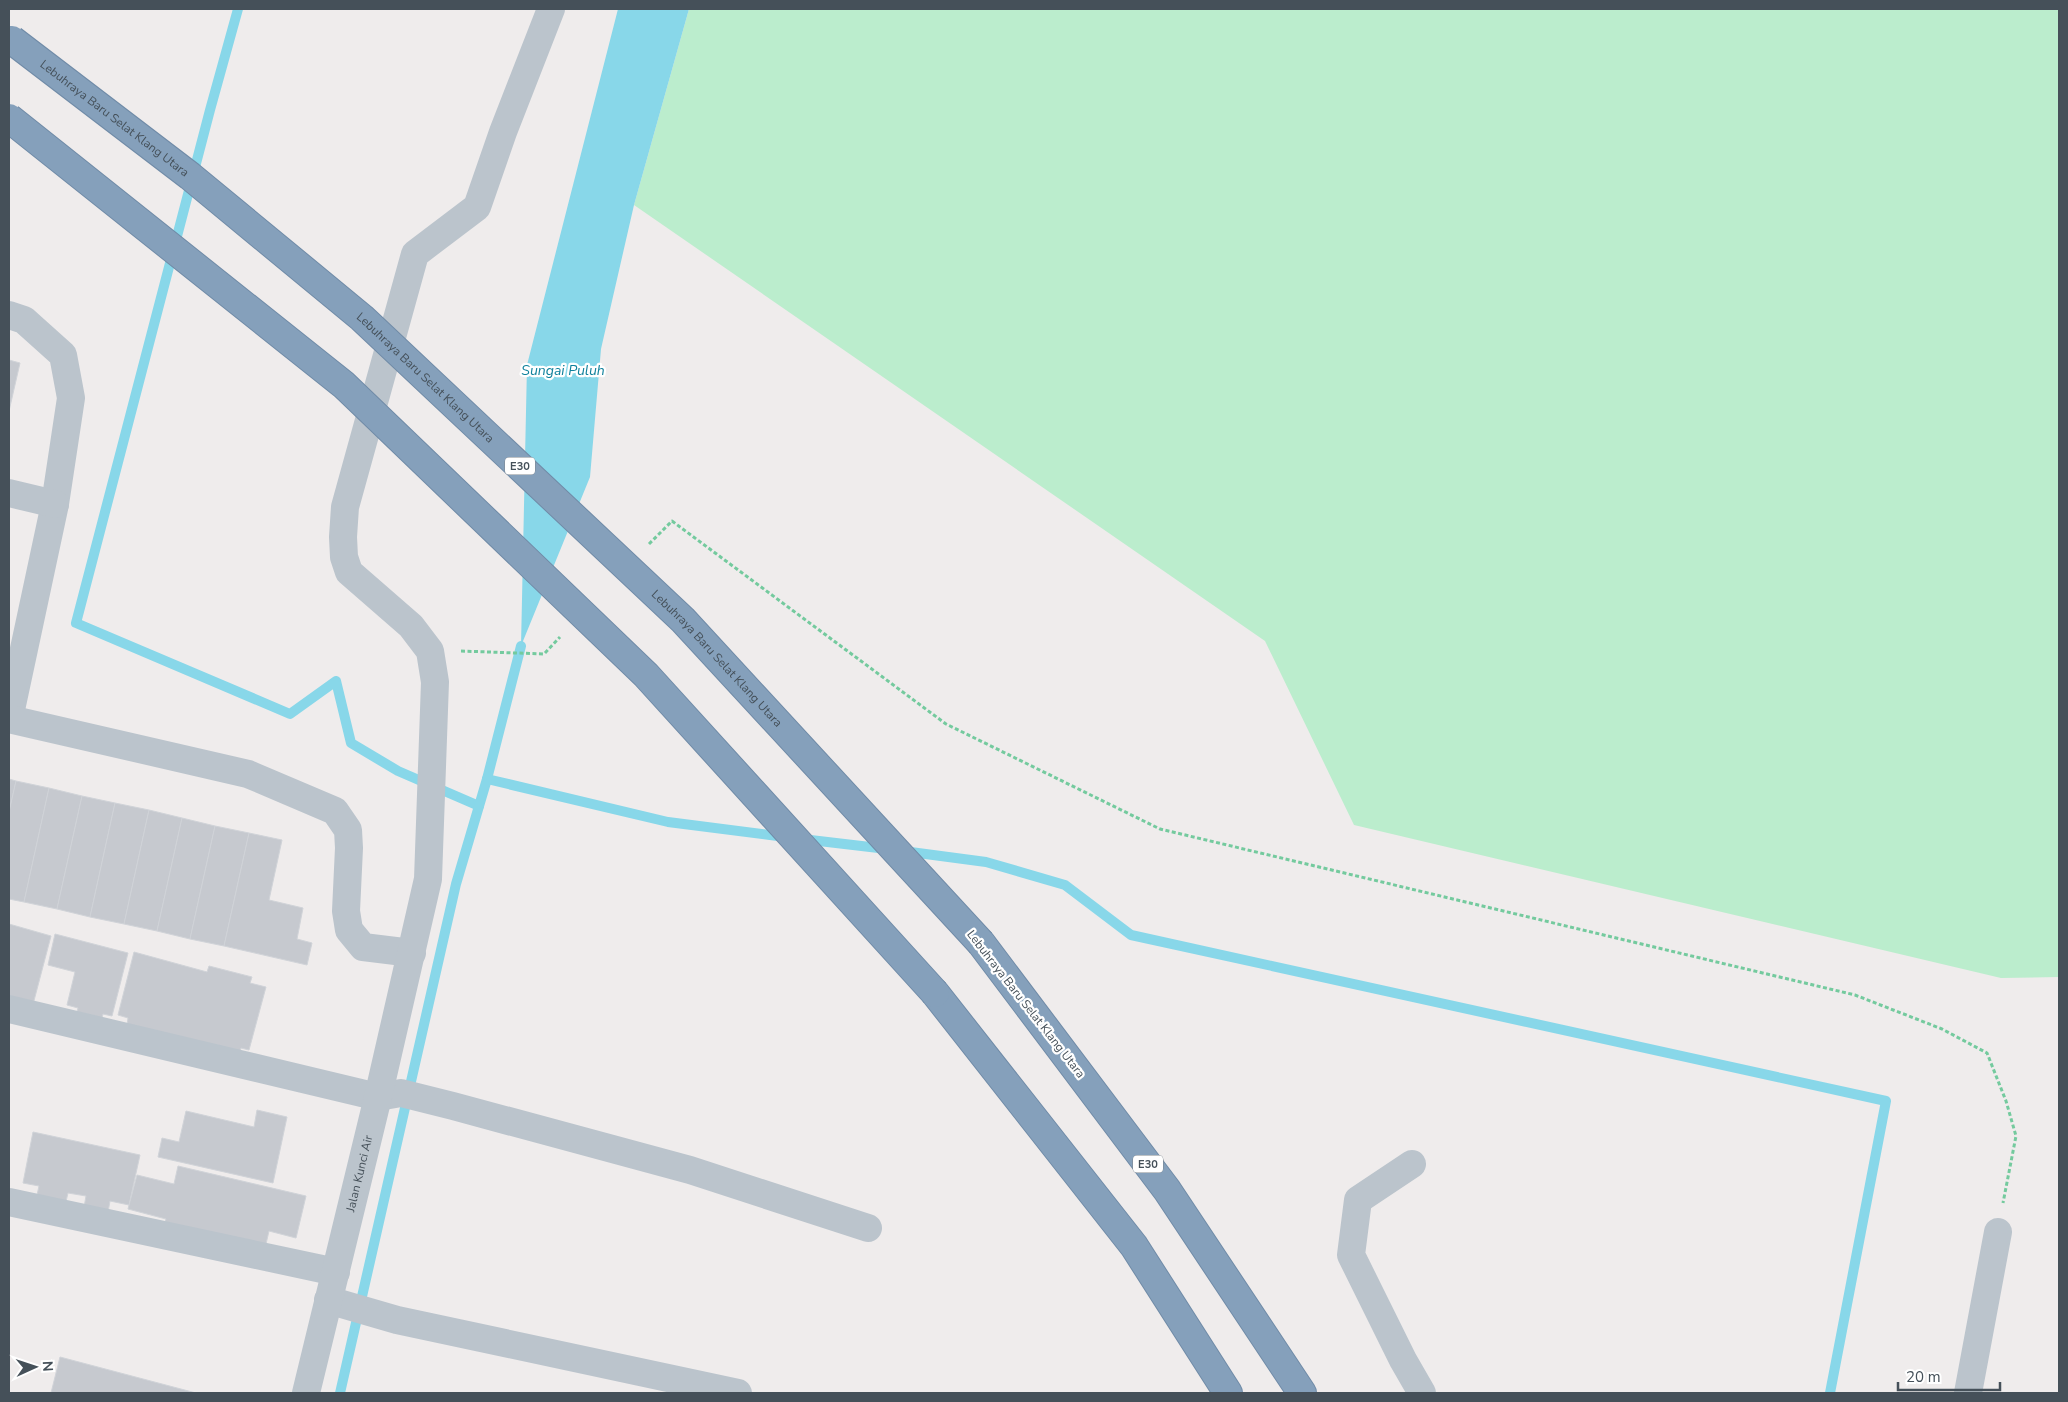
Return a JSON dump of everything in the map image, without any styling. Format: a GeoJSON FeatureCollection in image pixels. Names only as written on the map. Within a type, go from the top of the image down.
{"type":"FeatureCollection","features":[{"type":"Feature","properties":{"kind":"highway","name":"Lebuhraya Baru Selat Klang Utara"},"geometry":{"type":"LineString","coordinates":[[10,39],[190,176],[362,318],[684,620],[981,943],[1167,1190],[1302,1393]]}},
{"type":"Feature","properties":{"kind":"highway"},"geometry":{"type":"LineString","coordinates":[[9,118],[344,385],[646,675],[935,993],[1134,1246],[1228,1393]]}},
{"type":"Feature","properties":{"kind":"street","name":"Jalan Kunci Air"},"geometry":{"type":"LineString","coordinates":[[306,1393],[338,1304],[336,1272],[389,1095],[412,953],[428,878],[435,682],[430,651],[410,626],[349,572],[344,557],[345,507],[415,254],[477,207],[503,132],[551,9]]}},
{"type":"Feature","properties":{"kind":"street"},"geometry":{"type":"LineString","coordinates":[[9,314],[24,320],[63,355],[70,398],[55,504],[9,719],[248,774],[335,811],[348,830],[346,911],[348,930],[363,947],[412,953]]}},
{"type":"Feature","properties":{"kind":"street"},"geometry":{"type":"LineString","coordinates":[[9,493],[55,504]]}},
{"type":"Feature","properties":{"kind":"street"},"geometry":{"type":"LineString","coordinates":[[9,1008],[389,1095],[453,1106],[690,1170],[868,1228]]}},
{"type":"Feature","properties":{"kind":"street"},"geometry":{"type":"LineString","coordinates":[[1412,1164],[1358,1200],[1351,1255],[1403,1360],[1422,1393]]}},
{"type":"Feature","properties":{"kind":"street"},"geometry":{"type":"LineString","coordinates":[[9,1202],[336,1272]]}},
{"type":"Feature","properties":{"kind":"street"},"geometry":{"type":"LineString","coordinates":[[1968,1393],[1998,1232]]}},
{"type":"Feature","properties":{"kind":"street"},"geometry":{"type":"LineString","coordinates":[[338,1304],[397,1320],[738,1393]]}},
{"type":"Feature","properties":{"kind":"path"},"geometry":{"type":"LineString","coordinates":[[645,549],[672,521],[946,724],[1160,829],[1855,995],[1942,1029],[1987,1053],[2006,1101],[2014,1128],[2016,1136],[1998,1232]]}},
{"type":"Feature","properties":{"kind":"path"},"geometry":{"type":"LineString","coordinates":[[486,651],[544,654],[564,633]]}},
{"type":"Feature","properties":{"kind":"green space"},"geometry":{"type":"Polygon","coordinates":[[[689,9],[2059,9],[2059,977],[2001,978],[1354,825],[1265,641],[634,205],[689,9]]]}},
{"type":"Feature","properties":{"kind":"water","name":"Sungai Puluh"},"geometry":{"type":"Polygon","coordinates":[[[618,9],[689,9],[634,205],[601,349],[590,477],[521,646],[527,365],[618,9]]]}},
{"type":"Feature","properties":{"kind":"building"},"geometry":{"type":"Polygon","coordinates":[[[9,360],[20,363],[9,411],[9,360]]]}},
{"type":"Feature","properties":{"kind":"building"},"geometry":{"type":"Polygon","coordinates":[[[9,779],[16,781],[9,812],[9,779]]]}},
{"type":"Feature","properties":{"kind":"building"},"geometry":{"type":"Polygon","coordinates":[[[16,781],[49,788],[24,902],[9,899],[9,812],[16,781]]]}},
{"type":"Feature","properties":{"kind":"building"},"geometry":{"type":"Polygon","coordinates":[[[49,788],[82,796],[57,909],[24,902],[49,788]]]}},
{"type":"Feature","properties":{"kind":"building"},"geometry":{"type":"Polygon","coordinates":[[[82,796],[115,803],[90,917],[57,909],[82,796]]]}},
{"type":"Feature","properties":{"kind":"building"},"geometry":{"type":"Polygon","coordinates":[[[115,803],[149,810],[124,924],[90,917],[115,803]]]}},
{"type":"Feature","properties":{"kind":"building"},"geometry":{"type":"Polygon","coordinates":[[[149,810],[182,818],[157,931],[124,924],[149,810]]]}},
{"type":"Feature","properties":{"kind":"building"},"geometry":{"type":"Polygon","coordinates":[[[182,818],[215,826],[190,939],[157,931],[182,818]]]}},
{"type":"Feature","properties":{"kind":"building"},"geometry":{"type":"Polygon","coordinates":[[[215,826],[249,833],[224,946],[190,939],[215,826]]]}},
{"type":"Feature","properties":{"kind":"building"},"geometry":{"type":"Polygon","coordinates":[[[249,833],[282,840],[269,900],[303,908],[297,939],[312,943],[307,965],[224,946],[249,833]]]}},
{"type":"Feature","properties":{"kind":"building"},"geometry":{"type":"Polygon","coordinates":[[[9,924],[51,936],[31,1012],[9,1005],[9,924]]]}},
{"type":"Feature","properties":{"kind":"building"},"geometry":{"type":"Polygon","coordinates":[[[55,934],[128,953],[112,1016],[103,1014],[99,1030],[74,1023],[78,1008],[67,1005],[75,972],[48,965],[55,934]]]}},
{"type":"Feature","properties":{"kind":"building"},"geometry":{"type":"Polygon","coordinates":[[[134,952],[207,972],[209,966],[252,977],[250,983],[266,987],[249,1050],[241,1048],[239,1055],[127,1025],[128,1018],[118,1015],[134,952]]]}},
{"type":"Feature","properties":{"kind":"building"},"geometry":{"type":"Polygon","coordinates":[[[257,1110],[287,1117],[273,1183],[158,1157],[162,1138],[179,1142],[186,1111],[254,1127],[257,1110]]]}},
{"type":"Feature","properties":{"kind":"building"},"geometry":{"type":"Polygon","coordinates":[[[33,1132],[140,1155],[129,1205],[110,1201],[107,1218],[83,1213],[86,1196],[68,1193],[64,1210],[35,1204],[39,1186],[23,1183],[33,1132]]]}},
{"type":"Feature","properties":{"kind":"building"},"geometry":{"type":"Polygon","coordinates":[[[178,1166],[306,1196],[296,1238],[269,1231],[263,1257],[162,1232],[166,1219],[128,1209],[137,1175],[174,1184],[178,1166]]]}},
{"type":"Feature","properties":{"kind":"building"},"geometry":{"type":"Polygon","coordinates":[[[60,1357],[196,1393],[51,1393],[60,1357]]]}},
{"type":"Feature","properties":{"kind":"waterway"},"geometry":{"type":"LineString","coordinates":[[238,9],[76,623],[290,714],[336,681],[351,743],[398,771],[479,806]]}},
{"type":"Feature","properties":{"kind":"waterway"},"geometry":{"type":"LineString","coordinates":[[340,1393],[456,884],[487,779],[521,646]]}},
{"type":"Feature","properties":{"kind":"waterway"},"geometry":{"type":"LineString","coordinates":[[487,779],[668,822],[785,837]]}},
{"type":"Feature","properties":{"kind":"waterway"},"geometry":{"type":"LineString","coordinates":[[802,839],[887,849]]}},
{"type":"Feature","properties":{"kind":"waterway"},"geometry":{"type":"LineString","coordinates":[[903,851],[986,862],[1065,885],[1131,935],[1886,1101],[1830,1393]]}}]}
